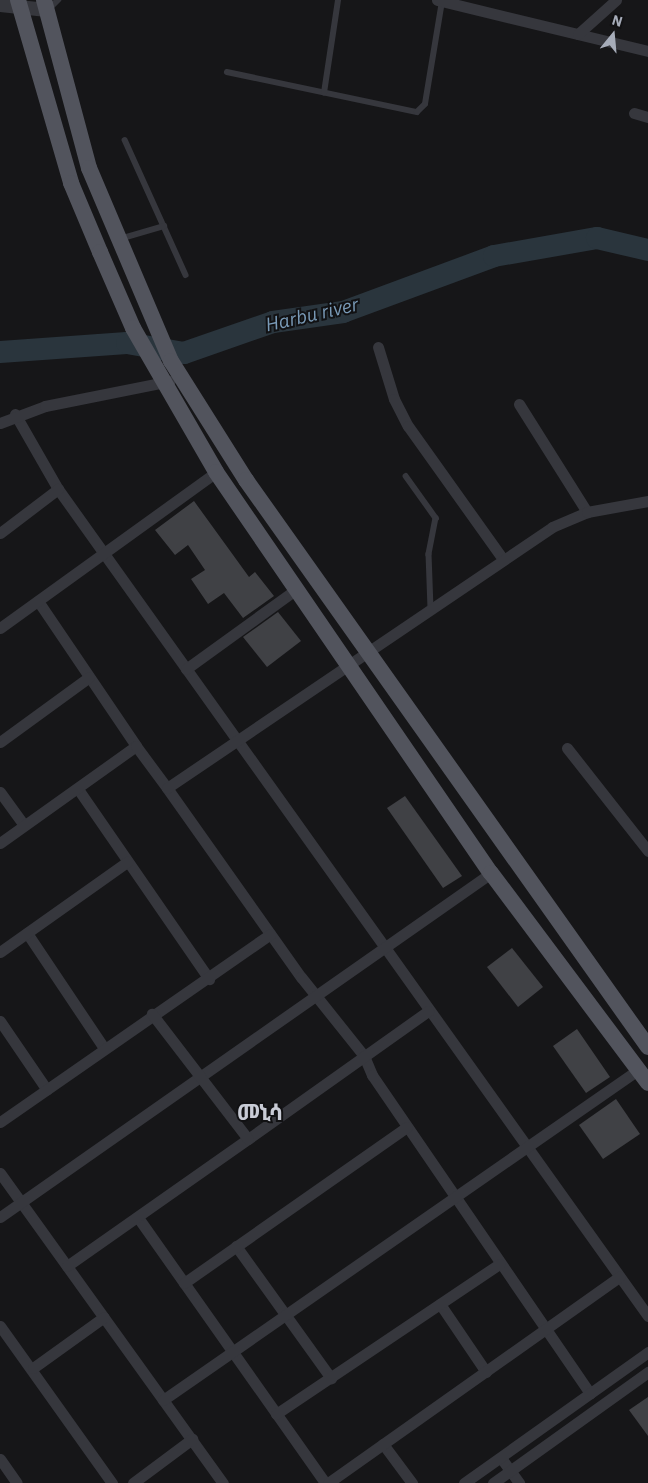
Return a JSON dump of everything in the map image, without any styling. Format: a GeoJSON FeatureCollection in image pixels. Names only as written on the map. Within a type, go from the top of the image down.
{"type":"FeatureCollection","features":[{"type":"Feature","properties":{"kind":"main road"},"geometry":{"type":"LineString","coordinates":[[50,3],[90,168],[118,240],[171,361],[246,480],[648,1047]]}},
{"type":"Feature","properties":{"kind":"main road"},"geometry":{"type":"LineString","coordinates":[[19,5],[71,184],[133,328],[216,472],[347,667],[491,873],[643,1076]]}},
{"type":"Feature","properties":{"kind":"street"},"geometry":{"type":"LineString","coordinates":[[578,34],[616,0]]}},
{"type":"Feature","properties":{"kind":"street"},"geometry":{"type":"LineString","coordinates":[[439,1],[648,51]]}},
{"type":"Feature","properties":{"kind":"street"},"geometry":{"type":"LineString","coordinates":[[0,5],[50,3]]}},
{"type":"Feature","properties":{"kind":"street"},"geometry":{"type":"LineString","coordinates":[[634,113],[648,116]]}},
{"type":"Feature","properties":{"kind":"street"},"geometry":{"type":"LineString","coordinates":[[378,347],[394,399],[408,426],[502,558]]}},
{"type":"Feature","properties":{"kind":"street"},"geometry":{"type":"LineString","coordinates":[[0,423],[15,414],[165,383],[181,376]]}},
{"type":"Feature","properties":{"kind":"street"},"geometry":{"type":"LineString","coordinates":[[519,404],[587,512]]}},
{"type":"Feature","properties":{"kind":"street"},"geometry":{"type":"LineString","coordinates":[[15,414],[58,489],[104,555],[237,740],[428,1012],[528,1146],[648,1316]]}},
{"type":"Feature","properties":{"kind":"street"},"geometry":{"type":"LineString","coordinates":[[0,628],[104,555],[216,472]]}},
{"type":"Feature","properties":{"kind":"street"},"geometry":{"type":"LineString","coordinates":[[0,533],[58,489]]}},
{"type":"Feature","properties":{"kind":"street"},"geometry":{"type":"LineString","coordinates":[[167,788],[369,653],[502,558],[587,512],[648,501]]}},
{"type":"Feature","properties":{"kind":"street"},"geometry":{"type":"LineString","coordinates":[[186,669],[295,590]]}},
{"type":"Feature","properties":{"kind":"street"},"geometry":{"type":"LineString","coordinates":[[38,601],[136,746],[270,934],[364,1056],[372,1076],[499,1264],[590,1394]]}},
{"type":"Feature","properties":{"kind":"street"},"geometry":{"type":"LineString","coordinates":[[0,742],[90,677]]}},
{"type":"Feature","properties":{"kind":"street"},"geometry":{"type":"LineString","coordinates":[[0,843],[136,746]]}},
{"type":"Feature","properties":{"kind":"street"},"geometry":{"type":"LineString","coordinates":[[567,748],[648,851]]}},
{"type":"Feature","properties":{"kind":"street"},"geometry":{"type":"LineString","coordinates":[[78,789],[209,980]]}},
{"type":"Feature","properties":{"kind":"street"},"geometry":{"type":"LineString","coordinates":[[0,792],[24,825]]}},
{"type":"Feature","properties":{"kind":"street"},"geometry":{"type":"LineString","coordinates":[[0,952],[127,862]]}},
{"type":"Feature","properties":{"kind":"street"},"geometry":{"type":"LineString","coordinates":[[0,1217],[491,873]]}},
{"type":"Feature","properties":{"kind":"street"},"geometry":{"type":"LineString","coordinates":[[27,933],[104,1048]]}},
{"type":"Feature","properties":{"kind":"street"},"geometry":{"type":"LineString","coordinates":[[0,1122],[152,1014],[209,980],[270,934]]}},
{"type":"Feature","properties":{"kind":"street"},"geometry":{"type":"LineString","coordinates":[[67,1266],[139,1219],[248,1139],[428,1012]]}},
{"type":"Feature","properties":{"kind":"street"},"geometry":{"type":"LineString","coordinates":[[152,1014],[199,1078],[248,1139]]}},
{"type":"Feature","properties":{"kind":"street"},"geometry":{"type":"LineString","coordinates":[[0,1021],[47,1090]]}},
{"type":"Feature","properties":{"kind":"street"},"geometry":{"type":"LineString","coordinates":[[164,1400],[232,1351],[287,1317],[528,1146],[643,1076]]}},
{"type":"Feature","properties":{"kind":"street"},"geometry":{"type":"LineString","coordinates":[[184,1283],[407,1127]]}},
{"type":"Feature","properties":{"kind":"street"},"geometry":{"type":"LineString","coordinates":[[0,1173],[223,1483]]}},
{"type":"Feature","properties":{"kind":"street"},"geometry":{"type":"LineString","coordinates":[[139,1219],[276,1414],[327,1483],[619,1277]]}},
{"type":"Feature","properties":{"kind":"street"},"geometry":{"type":"LineString","coordinates":[[236,1246],[331,1378]]}},
{"type":"Feature","properties":{"kind":"street"},"geometry":{"type":"LineString","coordinates":[[276,1414],[499,1264]]}},
{"type":"Feature","properties":{"kind":"street"},"geometry":{"type":"LineString","coordinates":[[440,1304],[486,1372]]}},
{"type":"Feature","properties":{"kind":"street"},"geometry":{"type":"LineString","coordinates":[[33,1368],[104,1318]]}},
{"type":"Feature","properties":{"kind":"street"},"geometry":{"type":"LineString","coordinates":[[0,1326],[33,1368],[112,1483]]}},
{"type":"Feature","properties":{"kind":"street"},"geometry":{"type":"LineString","coordinates":[[464,1483],[648,1352]]}},
{"type":"Feature","properties":{"kind":"street"},"geometry":{"type":"LineString","coordinates":[[493,1483],[648,1372]]}},
{"type":"Feature","properties":{"kind":"street"},"geometry":{"type":"LineString","coordinates":[[133,1483],[192,1439]]}},
{"type":"Feature","properties":{"kind":"street"},"geometry":{"type":"LineString","coordinates":[[383,1444],[412,1483]]}},
{"type":"Feature","properties":{"kind":"street"},"geometry":{"type":"LineString","coordinates":[[501,1458],[519,1483]]}},
{"type":"Feature","properties":{"kind":"street"},"geometry":{"type":"LineString","coordinates":[[0,1460],[17,1483]]}},
{"type":"Feature","properties":{"kind":"lane"},"geometry":{"type":"LineString","coordinates":[[324,93],[338,0]]}},
{"type":"Feature","properties":{"kind":"lane"},"geometry":{"type":"LineString","coordinates":[[227,72],[417,112],[425,104],[439,1]]}},
{"type":"Feature","properties":{"kind":"lane"},"geometry":{"type":"LineString","coordinates":[[125,140],[186,275]]}},
{"type":"Feature","properties":{"kind":"lane"},"geometry":{"type":"LineString","coordinates":[[118,240],[164,226]]}},
{"type":"Feature","properties":{"kind":"lane"},"geometry":{"type":"LineString","coordinates":[[406,476],[436,518],[429,554],[430,609]]}},
{"type":"Feature","properties":{"kind":"building"},"geometry":{"type":"Polygon","coordinates":[[[194,501],[249,577],[255,572],[274,596],[243,618],[224,593],[208,604],[191,579],[205,570],[188,545],[175,555],[155,530],[194,501]]]}},
{"type":"Feature","properties":{"kind":"building"},"geometry":{"type":"Polygon","coordinates":[[[278,612],[301,641],[267,667],[243,637],[278,612]]]}},
{"type":"Feature","properties":{"kind":"building"},"geometry":{"type":"Polygon","coordinates":[[[405,796],[462,876],[443,888],[387,808],[405,796]]]}},
{"type":"Feature","properties":{"kind":"building"},"geometry":{"type":"Polygon","coordinates":[[[512,948],[543,987],[518,1007],[487,967],[512,948]]]}},
{"type":"Feature","properties":{"kind":"building"},"geometry":{"type":"Polygon","coordinates":[[[577,1029],[610,1077],[586,1093],[553,1046],[577,1029]]]}},
{"type":"Feature","properties":{"kind":"building"},"geometry":{"type":"Polygon","coordinates":[[[616,1099],[640,1134],[603,1159],[579,1125],[616,1099]]]}},
{"type":"Feature","properties":{"kind":"building"},"geometry":{"type":"Polygon","coordinates":[[[648,1397],[648,1436],[629,1410],[648,1397]]]}},
{"type":"Feature","properties":{"kind":"waterway","name":"Harbu river"},"geometry":{"type":"LineString","coordinates":[[0,352],[127,343],[184,353],[273,322],[343,312],[494,256],[597,238],[648,250]]}},
{"type":"Feature","properties":{"kind":"district","name":"መኒሳ"},"geometry":{"type":"Point","coordinates":[260,1112]}}]}
